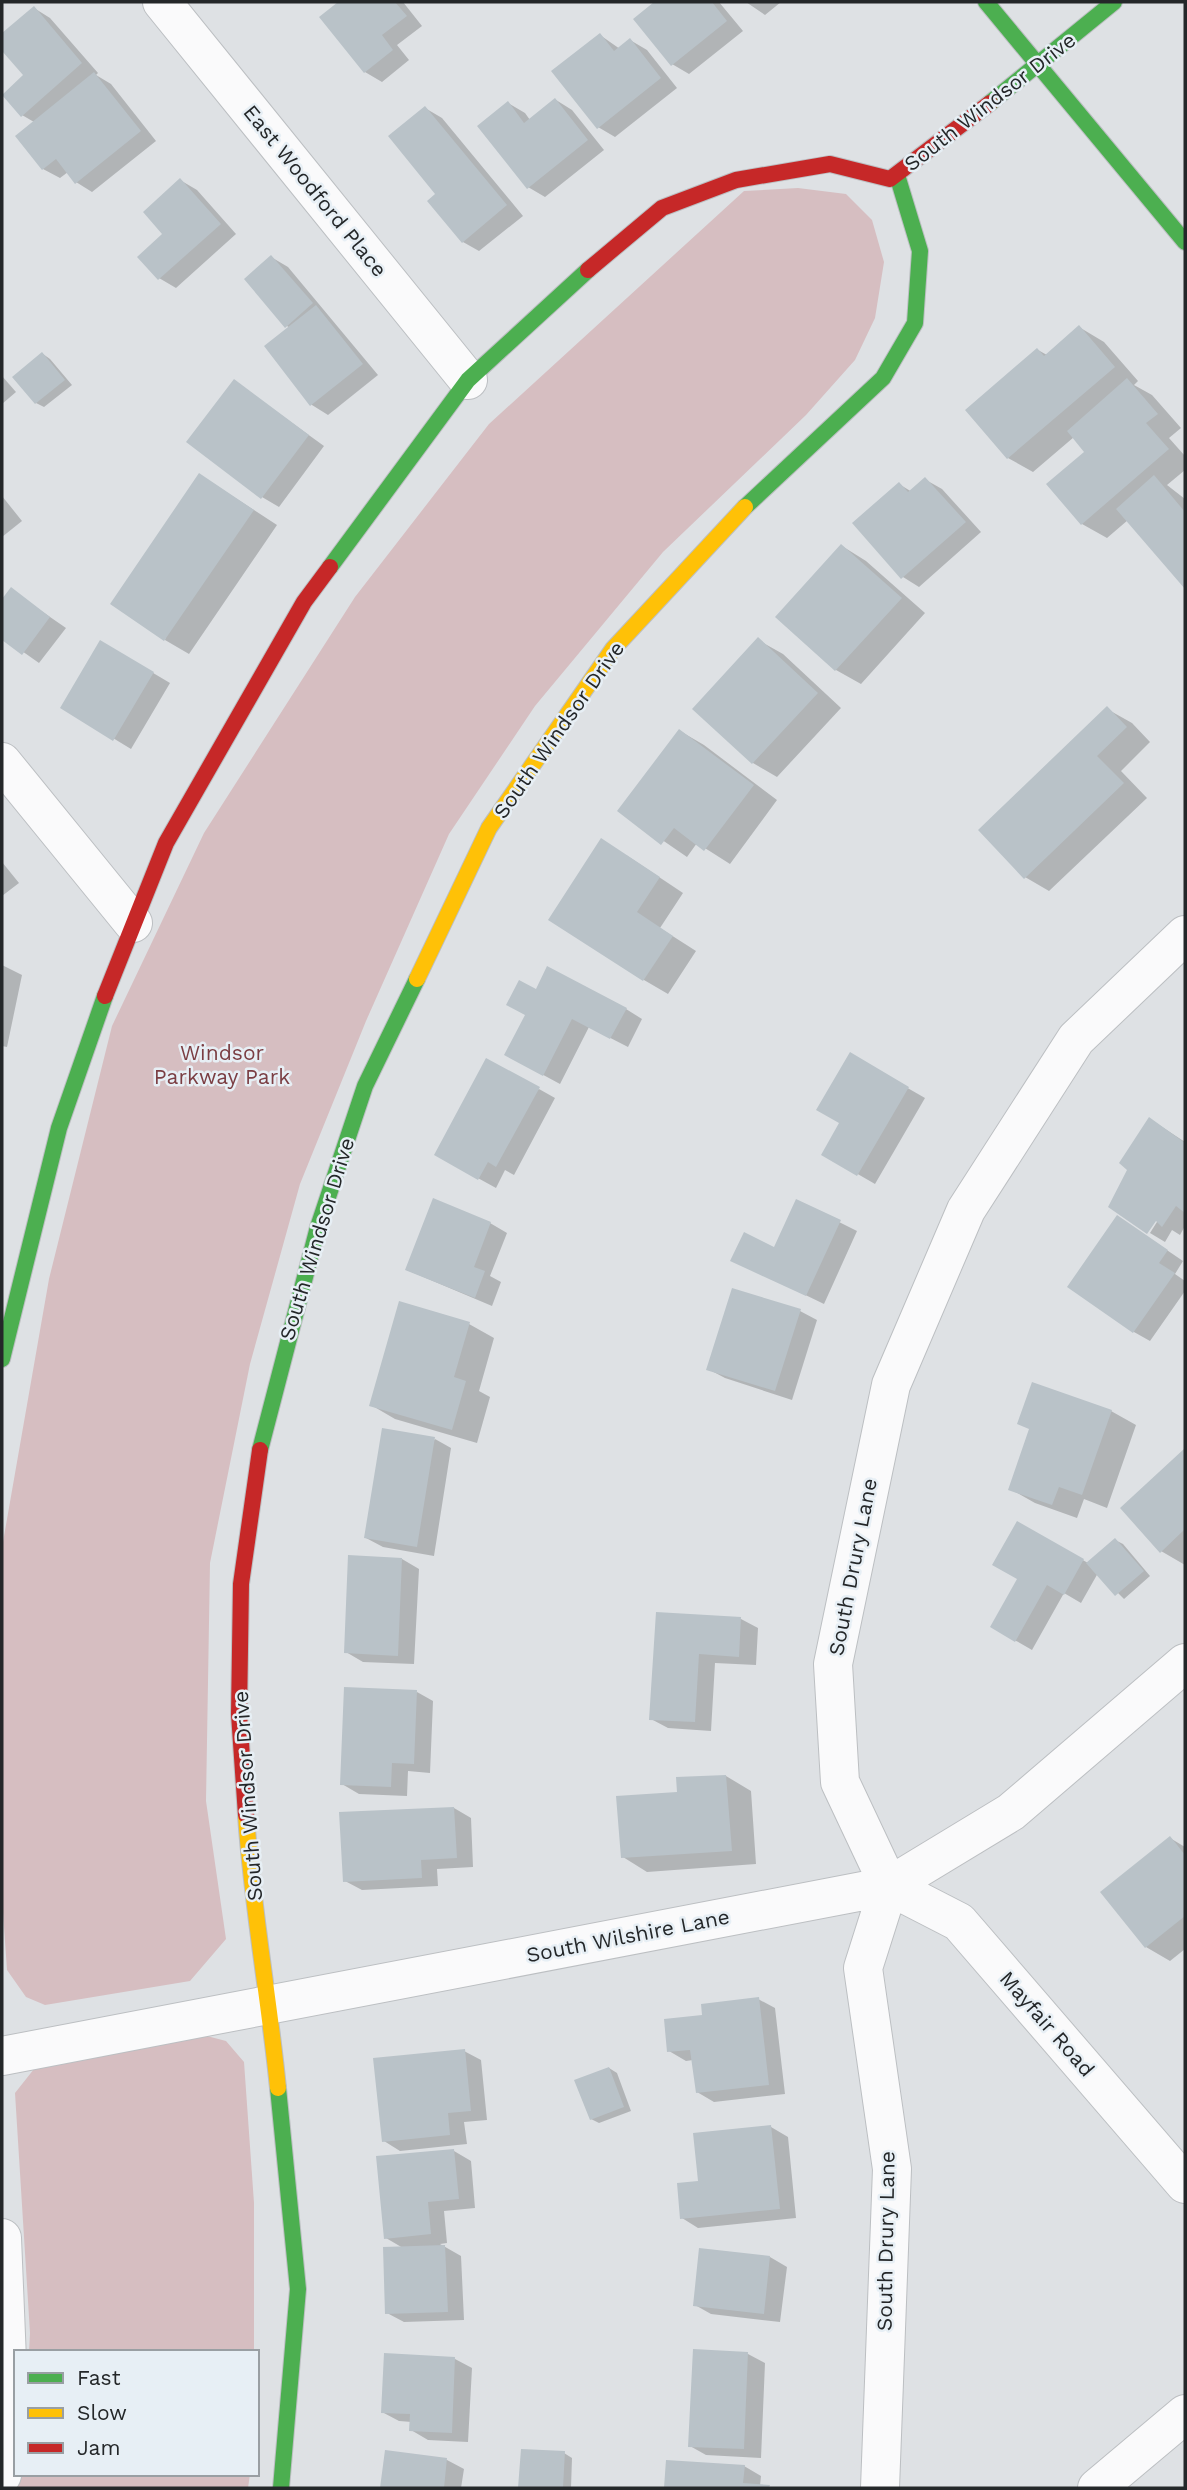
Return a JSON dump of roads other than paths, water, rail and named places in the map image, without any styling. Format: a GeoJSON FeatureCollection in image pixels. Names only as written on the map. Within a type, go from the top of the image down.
{"type":"FeatureCollection","features":[{"type":"Feature","properties":{"kind":"street","name":"East Woodford Place"},"geometry":{"type":"LineString","coordinates":[[162,2],[468,380]]}},
{"type":"Feature","properties":{"kind":"street"},"geometry":{"type":"LineString","coordinates":[[986,2],[1185,242]]}},
{"type":"Feature","properties":{"kind":"street","name":"South Windsor Drive"},"geometry":{"type":"LineString","coordinates":[[2,1359],[59,1128],[93,1025],[166,843],[304,601],[468,380],[576,280],[662,208],[736,180],[830,164],[890,179],[1114,2]]}},
{"type":"Feature","properties":{"kind":"street","name":"South Windsor Drive"},"geometry":{"type":"LineString","coordinates":[[281,2488],[298,2289],[270,2004],[249,1863],[239,1714],[241,1584],[263,1429],[318,1227],[365,1086],[489,828],[613,649],[756,495],[883,378],[915,323],[920,251],[897,175]]}},
{"type":"Feature","properties":{"kind":"street"},"geometry":{"type":"LineString","coordinates":[[2,762],[134,923]]}},
{"type":"Feature","properties":{"kind":"street","name":"South Drury Lane"},"geometry":{"type":"LineString","coordinates":[[880,2488],[892,2169],[863,1968],[889,1886],[840,1782],[833,1664],[891,1385],[966,1210],[1076,1039],[1185,935]]}},
{"type":"Feature","properties":{"kind":"street","name":"South Wilshire Lane"},"geometry":{"type":"LineString","coordinates":[[2,2056],[889,1886],[1011,1812],[1185,1663]]}},
{"type":"Feature","properties":{"kind":"street","name":"Mayfair Road"},"geometry":{"type":"LineString","coordinates":[[889,1886],[959,1922],[1185,2185]]}},
{"type":"Feature","properties":{"kind":"street"},"geometry":{"type":"LineString","coordinates":[[2,2238],[10,2433],[2,2475]]}},
{"type":"Feature","properties":{"kind":"street"},"geometry":{"type":"LineString","coordinates":[[1097,2488],[1185,2414]]}},
{"type":"Feature","properties":{"kind":"park label","name":"Windsor Parkway Park"},"geometry":{"type":"Point","coordinates":[222,1065]}}]}
